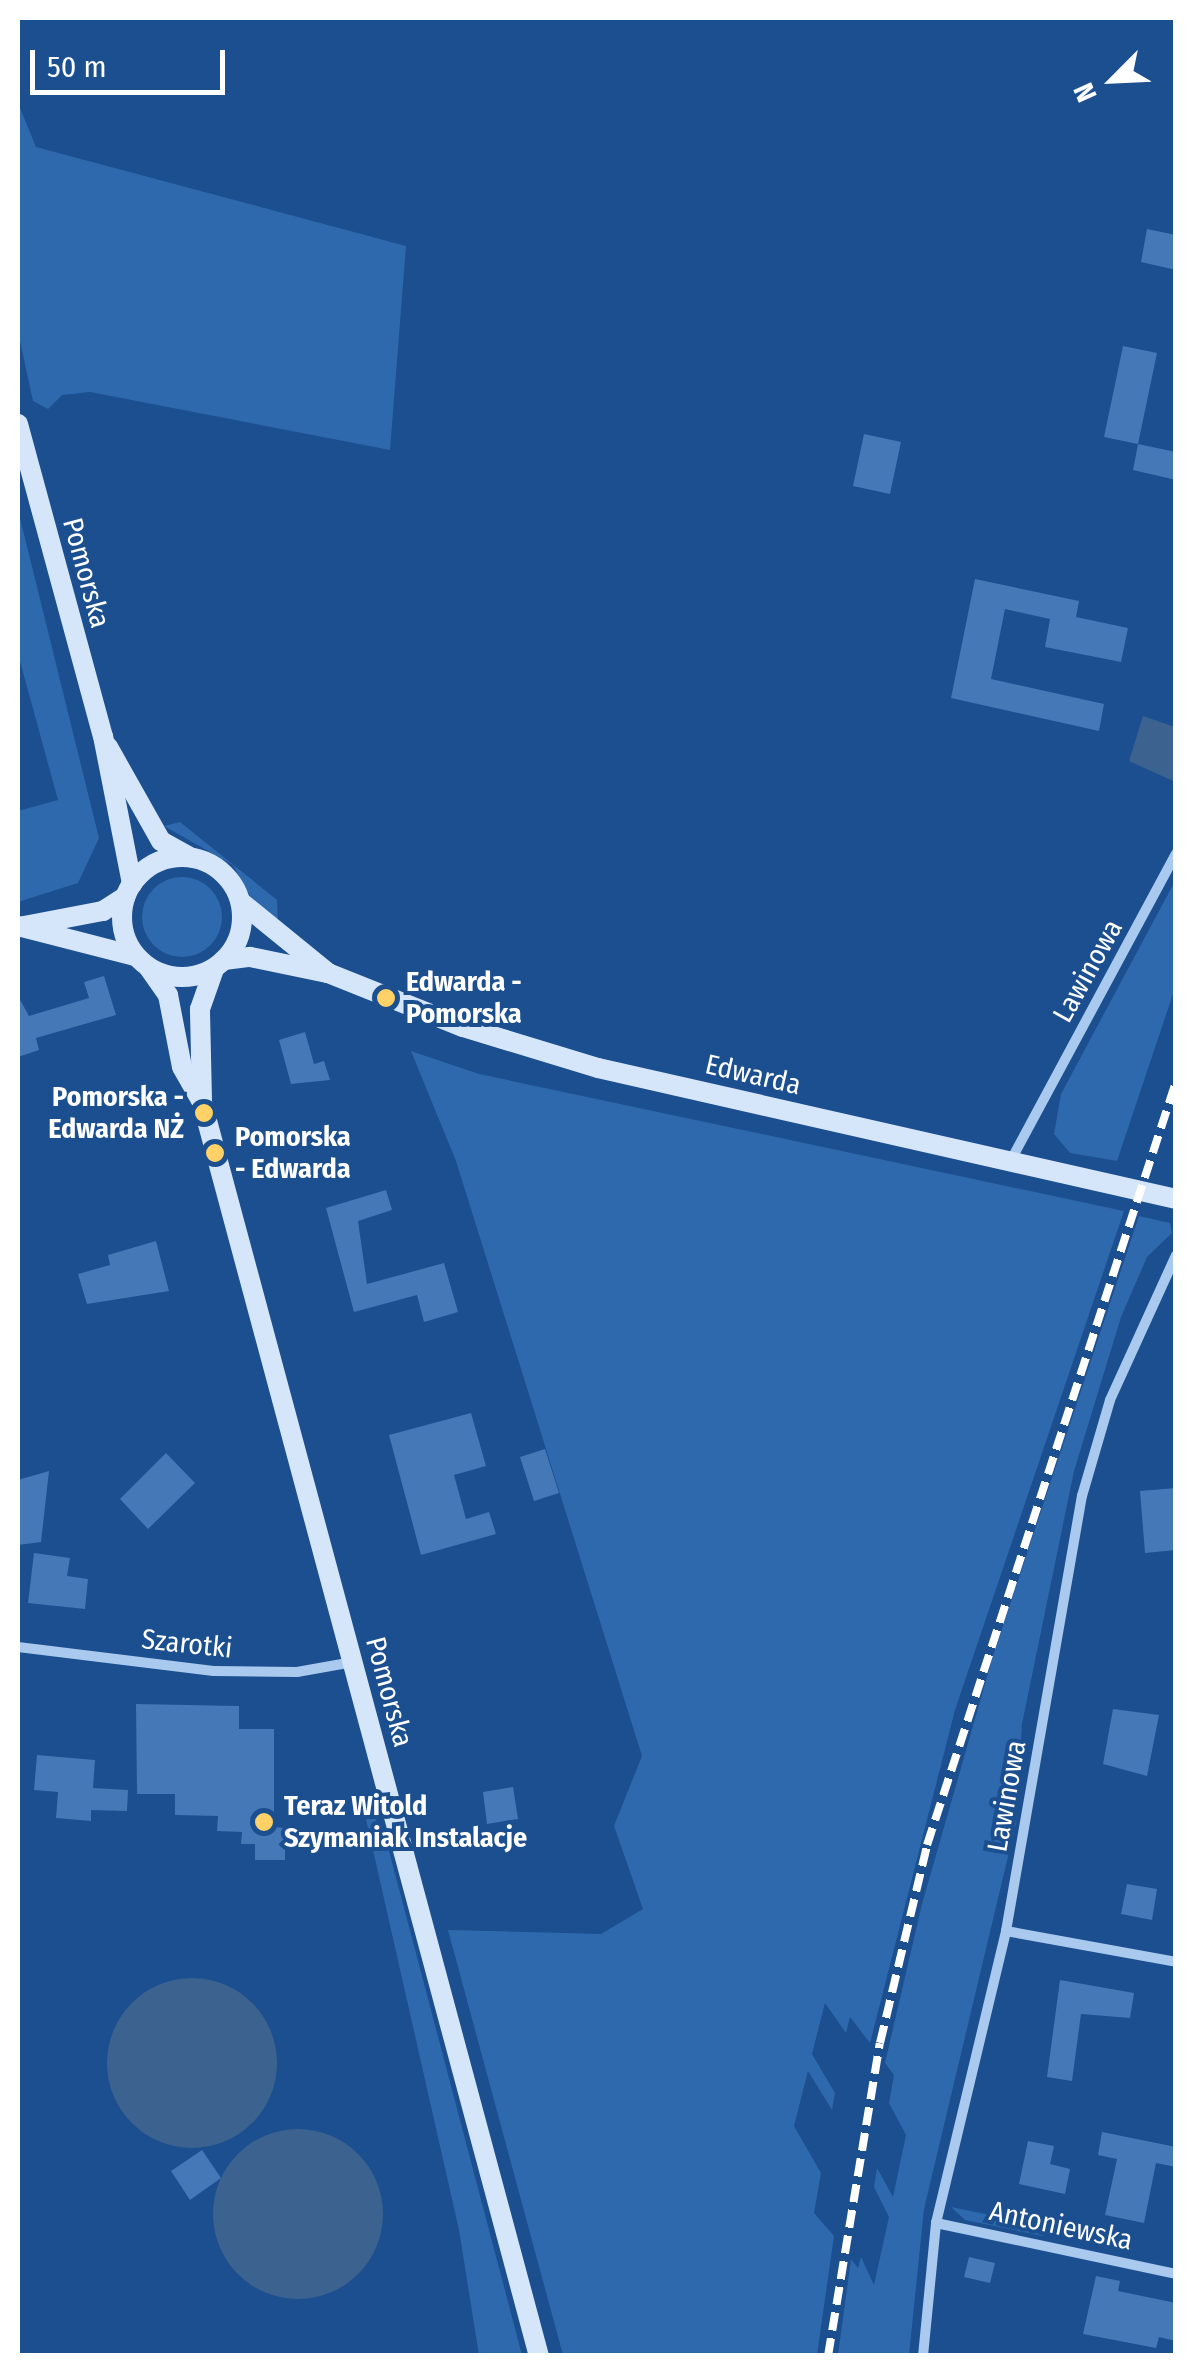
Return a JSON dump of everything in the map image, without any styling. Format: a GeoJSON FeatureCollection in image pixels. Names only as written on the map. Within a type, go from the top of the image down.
{"type":"FeatureCollection","features":[{"type":"Feature","properties":{"kind":"street","name":"Pomorska"},"geometry":{"type":"LineString","coordinates":[[18,424],[102,736],[129,890]]}},
{"type":"Feature","properties":{"kind":"street","name":"Pomorska"},"geometry":{"type":"LineString","coordinates":[[102,736],[161,841],[190,857]]}},
{"type":"Feature","properties":{"kind":"street","name":"Lawinowa"},"geometry":{"type":"LineString","coordinates":[[1011,1161],[1176,854]]}},
{"type":"Feature","properties":{"kind":"street"},"geometry":{"type":"LineString","coordinates":[[190,857],[215,866],[240,898],[242,925],[219,965],[175,977],[118,946],[20,926],[103,911],[164,860],[190,857]]}},
{"type":"Feature","properties":{"kind":"street"},"geometry":{"type":"LineString","coordinates":[[129,890],[122,923],[144,963]]}},
{"type":"Feature","properties":{"kind":"street","name":"Edwarda"},"geometry":{"type":"LineString","coordinates":[[240,898],[253,920],[328,973]]}},
{"type":"Feature","properties":{"kind":"street","name":"Edwarda"},"geometry":{"type":"LineString","coordinates":[[219,965],[250,957],[328,973],[464,1028],[598,1068],[1176,1199]]}},
{"type":"Feature","properties":{"kind":"street","name":"Pomorska"},"geometry":{"type":"LineString","coordinates":[[144,963],[168,995],[182,1067],[202,1102]]}},
{"type":"Feature","properties":{"kind":"street","name":"Pomorska"},"geometry":{"type":"LineString","coordinates":[[219,965],[200,1009],[202,1102],[538,2356]]}},
{"type":"Feature","properties":{"kind":"street","name":"Lawinowa"},"geometry":{"type":"LineString","coordinates":[[923,2356],[936,2223],[1006,1931],[1090,1464],[1129,1353],[1176,1256]]}},
{"type":"Feature","properties":{"kind":"street","name":"Szarotki"},"geometry":{"type":"LineString","coordinates":[[18,1647],[247,1672],[353,1662]]}},
{"type":"Feature","properties":{"kind":"street"},"geometry":{"type":"LineString","coordinates":[[1006,1931],[1176,1962]]}},
{"type":"Feature","properties":{"kind":"street","name":"Antoniewska"},"geometry":{"type":"LineString","coordinates":[[936,2223],[1176,2274]]}},
{"type":"Feature","properties":{"kind":"shaded area"},"geometry":{"type":"Polygon","coordinates":[[[18,103],[36,147],[406,246],[390,450],[90,392],[62,395],[48,409],[33,401],[18,332],[18,103]]]}},
{"type":"Feature","properties":{"kind":"shaded area"},"geometry":{"type":"Polygon","coordinates":[[[18,510],[99,838],[78,883],[18,902],[18,811],[58,800],[18,654],[18,510]]]}},
{"type":"Feature","properties":{"kind":"shaded area"},"geometry":{"type":"Polygon","coordinates":[[[1143,716],[1175,727],[1173,781],[1129,761],[1143,716]]]}},
{"type":"Feature","properties":{"kind":"shaded area"},"geometry":{"type":"Polygon","coordinates":[[[180,822],[277,900],[278,925],[255,905],[233,865],[164,826],[180,822]]]}},
{"type":"Feature","properties":{"kind":"shaded area"},"geometry":{"type":"Polygon","coordinates":[[[182,877],[197,880],[210,889],[219,902],[219,932],[210,945],[197,954],[182,957],[167,954],[154,945],[145,932],[142,917],[145,902],[154,889],[167,880],[182,877]]]}},
{"type":"Feature","properties":{"kind":"shaded area"},"geometry":{"type":"Polygon","coordinates":[[[1175,881],[1175,988],[1117,1161],[1070,1153],[1054,1134],[1061,1094],[1175,881]]]}},
{"type":"Feature","properties":{"kind":"shaded area"},"geometry":{"type":"Polygon","coordinates":[[[411,1051],[479,1074],[1124,1211],[955,1710],[870,2043],[850,2017],[846,2033],[825,2003],[812,2054],[835,2093],[832,2110],[808,2071],[794,2126],[821,2173],[814,2213],[834,2236],[817,2355],[563,2355],[448,1930],[601,1934],[643,1909],[614,1826],[642,1756],[456,1161],[411,1051]]]}},
{"type":"Feature","properties":{"kind":"shaded area"},"geometry":{"type":"Polygon","coordinates":[[[1139,1216],[1170,1223],[1172,1233],[1147,1257],[1121,1317],[1074,1471],[1022,1724],[1016,1823],[924,2209],[909,2355],[838,2355],[851,2259],[858,2268],[861,2257],[874,2285],[889,2217],[874,2187],[877,2168],[893,2197],[906,2135],[889,2103],[894,2075],[885,2063],[922,1904],[993,1656],[1139,1216]]]}},
{"type":"Feature","properties":{"kind":"shaded area"},"geometry":{"type":"Polygon","coordinates":[[[361,1797],[384,1832],[522,2355],[479,2355],[459,2230],[361,1797]]]}},
{"type":"Feature","properties":{"kind":"shaded area"},"geometry":{"type":"Polygon","coordinates":[[[192,1978],[225,1984],[252,2003],[271,2030],[277,2063],[271,2096],[252,2123],[225,2142],[192,2148],[159,2142],[132,2123],[113,2096],[107,2063],[113,2030],[132,2003],[159,1984],[192,1978]]]}},
{"type":"Feature","properties":{"kind":"shaded area"},"geometry":{"type":"Polygon","coordinates":[[[298,2129],[331,2135],[358,2154],[377,2181],[383,2214],[377,2247],[358,2274],[331,2293],[298,2299],[265,2293],[238,2274],[219,2247],[213,2214],[219,2181],[238,2154],[265,2135],[298,2129]]]}},
{"type":"Feature","properties":{"kind":"shaded area"},"geometry":{"type":"Polygon","coordinates":[[[951,2207],[1045,2226],[1043,2236],[965,2220],[951,2207]]]}},
{"type":"Feature","properties":{"kind":"building"},"geometry":{"type":"Polygon","coordinates":[[[1147,229],[1176,235],[1176,270],[1141,262],[1147,229]]]}},
{"type":"Feature","properties":{"kind":"building"},"geometry":{"type":"Polygon","coordinates":[[[1123,346],[1157,353],[1138,444],[1104,437],[1123,346]]]}},
{"type":"Feature","properties":{"kind":"building"},"geometry":{"type":"Polygon","coordinates":[[[864,434],[901,442],[890,494],[853,486],[864,434]]]}},
{"type":"Feature","properties":{"kind":"building"},"geometry":{"type":"Polygon","coordinates":[[[1138,444],[1176,452],[1176,480],[1133,470],[1138,444]]]}},
{"type":"Feature","properties":{"kind":"building"},"geometry":{"type":"Polygon","coordinates":[[[975,579],[1079,601],[1076,617],[1128,628],[1121,662],[1045,647],[1050,619],[1005,609],[991,679],[1104,704],[1099,731],[951,698],[975,579]]]}},
{"type":"Feature","properties":{"kind":"building"},"geometry":{"type":"Polygon","coordinates":[[[104,976],[116,1015],[36,1038],[39,1050],[18,1057],[18,996],[29,1016],[89,998],[84,982],[104,976]]]}},
{"type":"Feature","properties":{"kind":"building"},"geometry":{"type":"Polygon","coordinates":[[[305,1032],[314,1064],[324,1061],[330,1080],[291,1084],[279,1040],[305,1032]]]}},
{"type":"Feature","properties":{"kind":"building"},"geometry":{"type":"Polygon","coordinates":[[[386,1190],[392,1210],[358,1221],[367,1284],[444,1263],[458,1312],[424,1322],[417,1295],[354,1312],[326,1208],[386,1190]]]}},
{"type":"Feature","properties":{"kind":"building"},"geometry":{"type":"Polygon","coordinates":[[[156,1241],[169,1291],[87,1304],[78,1274],[110,1265],[108,1255],[156,1241]]]}},
{"type":"Feature","properties":{"kind":"building"},"geometry":{"type":"Polygon","coordinates":[[[471,1413],[486,1466],[454,1475],[466,1519],[489,1512],[496,1534],[421,1555],[389,1435],[471,1413]]]}},
{"type":"Feature","properties":{"kind":"building"},"geometry":{"type":"Polygon","coordinates":[[[545,1449],[559,1493],[534,1501],[520,1457],[545,1449]]]}},
{"type":"Feature","properties":{"kind":"building"},"geometry":{"type":"Polygon","coordinates":[[[166,1453],[195,1483],[148,1529],[120,1499],[166,1453]]]}},
{"type":"Feature","properties":{"kind":"building"},"geometry":{"type":"Polygon","coordinates":[[[49,1471],[41,1542],[18,1545],[18,1480],[49,1471]]]}},
{"type":"Feature","properties":{"kind":"building"},"geometry":{"type":"Polygon","coordinates":[[[1176,1488],[1176,1550],[1145,1553],[1140,1491],[1176,1488]]]}},
{"type":"Feature","properties":{"kind":"building"},"geometry":{"type":"Polygon","coordinates":[[[34,1553],[70,1558],[67,1576],[88,1579],[85,1609],[28,1603],[34,1553]]]}},
{"type":"Feature","properties":{"kind":"building"},"geometry":{"type":"Polygon","coordinates":[[[136,1704],[239,1706],[239,1729],[274,1729],[274,1827],[285,1828],[285,1860],[255,1860],[255,1844],[241,1844],[242,1832],[217,1831],[218,1816],[175,1815],[175,1794],[137,1794],[136,1704]]]}},
{"type":"Feature","properties":{"kind":"building"},"geometry":{"type":"Polygon","coordinates":[[[1113,1709],[1159,1715],[1147,1776],[1103,1764],[1113,1709]]]}},
{"type":"Feature","properties":{"kind":"building"},"geometry":{"type":"Polygon","coordinates":[[[37,1755],[95,1760],[93,1788],[128,1790],[127,1811],[91,1810],[91,1821],[56,1818],[58,1792],[34,1790],[37,1755]]]}},
{"type":"Feature","properties":{"kind":"building"},"geometry":{"type":"Polygon","coordinates":[[[513,1787],[518,1819],[487,1824],[483,1792],[513,1787]]]}},
{"type":"Feature","properties":{"kind":"building"},"geometry":{"type":"Polygon","coordinates":[[[1127,1884],[1157,1889],[1152,1920],[1121,1914],[1127,1884]]]}},
{"type":"Feature","properties":{"kind":"building"},"geometry":{"type":"Polygon","coordinates":[[[1060,1980],[1134,1993],[1130,2018],[1081,2014],[1072,2081],[1047,2077],[1060,1980]]]}},
{"type":"Feature","properties":{"kind":"building"},"geometry":{"type":"Polygon","coordinates":[[[1102,2132],[1176,2147],[1176,2167],[1156,2163],[1144,2223],[1105,2215],[1117,2159],[1098,2155],[1102,2132]]]}},
{"type":"Feature","properties":{"kind":"building"},"geometry":{"type":"Polygon","coordinates":[[[1028,2141],[1054,2146],[1050,2164],[1070,2169],[1065,2194],[1019,2184],[1028,2141]]]}},
{"type":"Feature","properties":{"kind":"building"},"geometry":{"type":"Polygon","coordinates":[[[202,2150],[221,2178],[190,2200],[171,2171],[202,2150]]]}},
{"type":"Feature","properties":{"kind":"building"},"geometry":{"type":"Polygon","coordinates":[[[969,2257],[995,2263],[990,2283],[964,2277],[969,2257]]]}},
{"type":"Feature","properties":{"kind":"building"},"geometry":{"type":"Polygon","coordinates":[[[1096,2276],[1120,2281],[1118,2291],[1176,2303],[1176,2341],[1159,2337],[1156,2348],[1083,2334],[1096,2276]]]}},
{"type":"Feature","properties":{"kind":"railway"},"geometry":{"type":"LineString","coordinates":[[828,2356],[880,2043],[927,1845],[1176,1082]]}},
{"type":"Feature","properties":{"kind":"place","name":"Edwarda - Pomorska"},"geometry":{"type":"Point","coordinates":[386,998]}},
{"type":"Feature","properties":{"kind":"place","name":"Pomorska - Edwarda NŻ"},"geometry":{"type":"Point","coordinates":[204,1113]}},
{"type":"Feature","properties":{"kind":"place","name":"Pomorska - Edwarda"},"geometry":{"type":"Point","coordinates":[215,1153]}},
{"type":"Feature","properties":{"kind":"place","name":"Teraz Witold Szymaniak Instalacje"},"geometry":{"type":"Point","coordinates":[264,1822]}}]}
